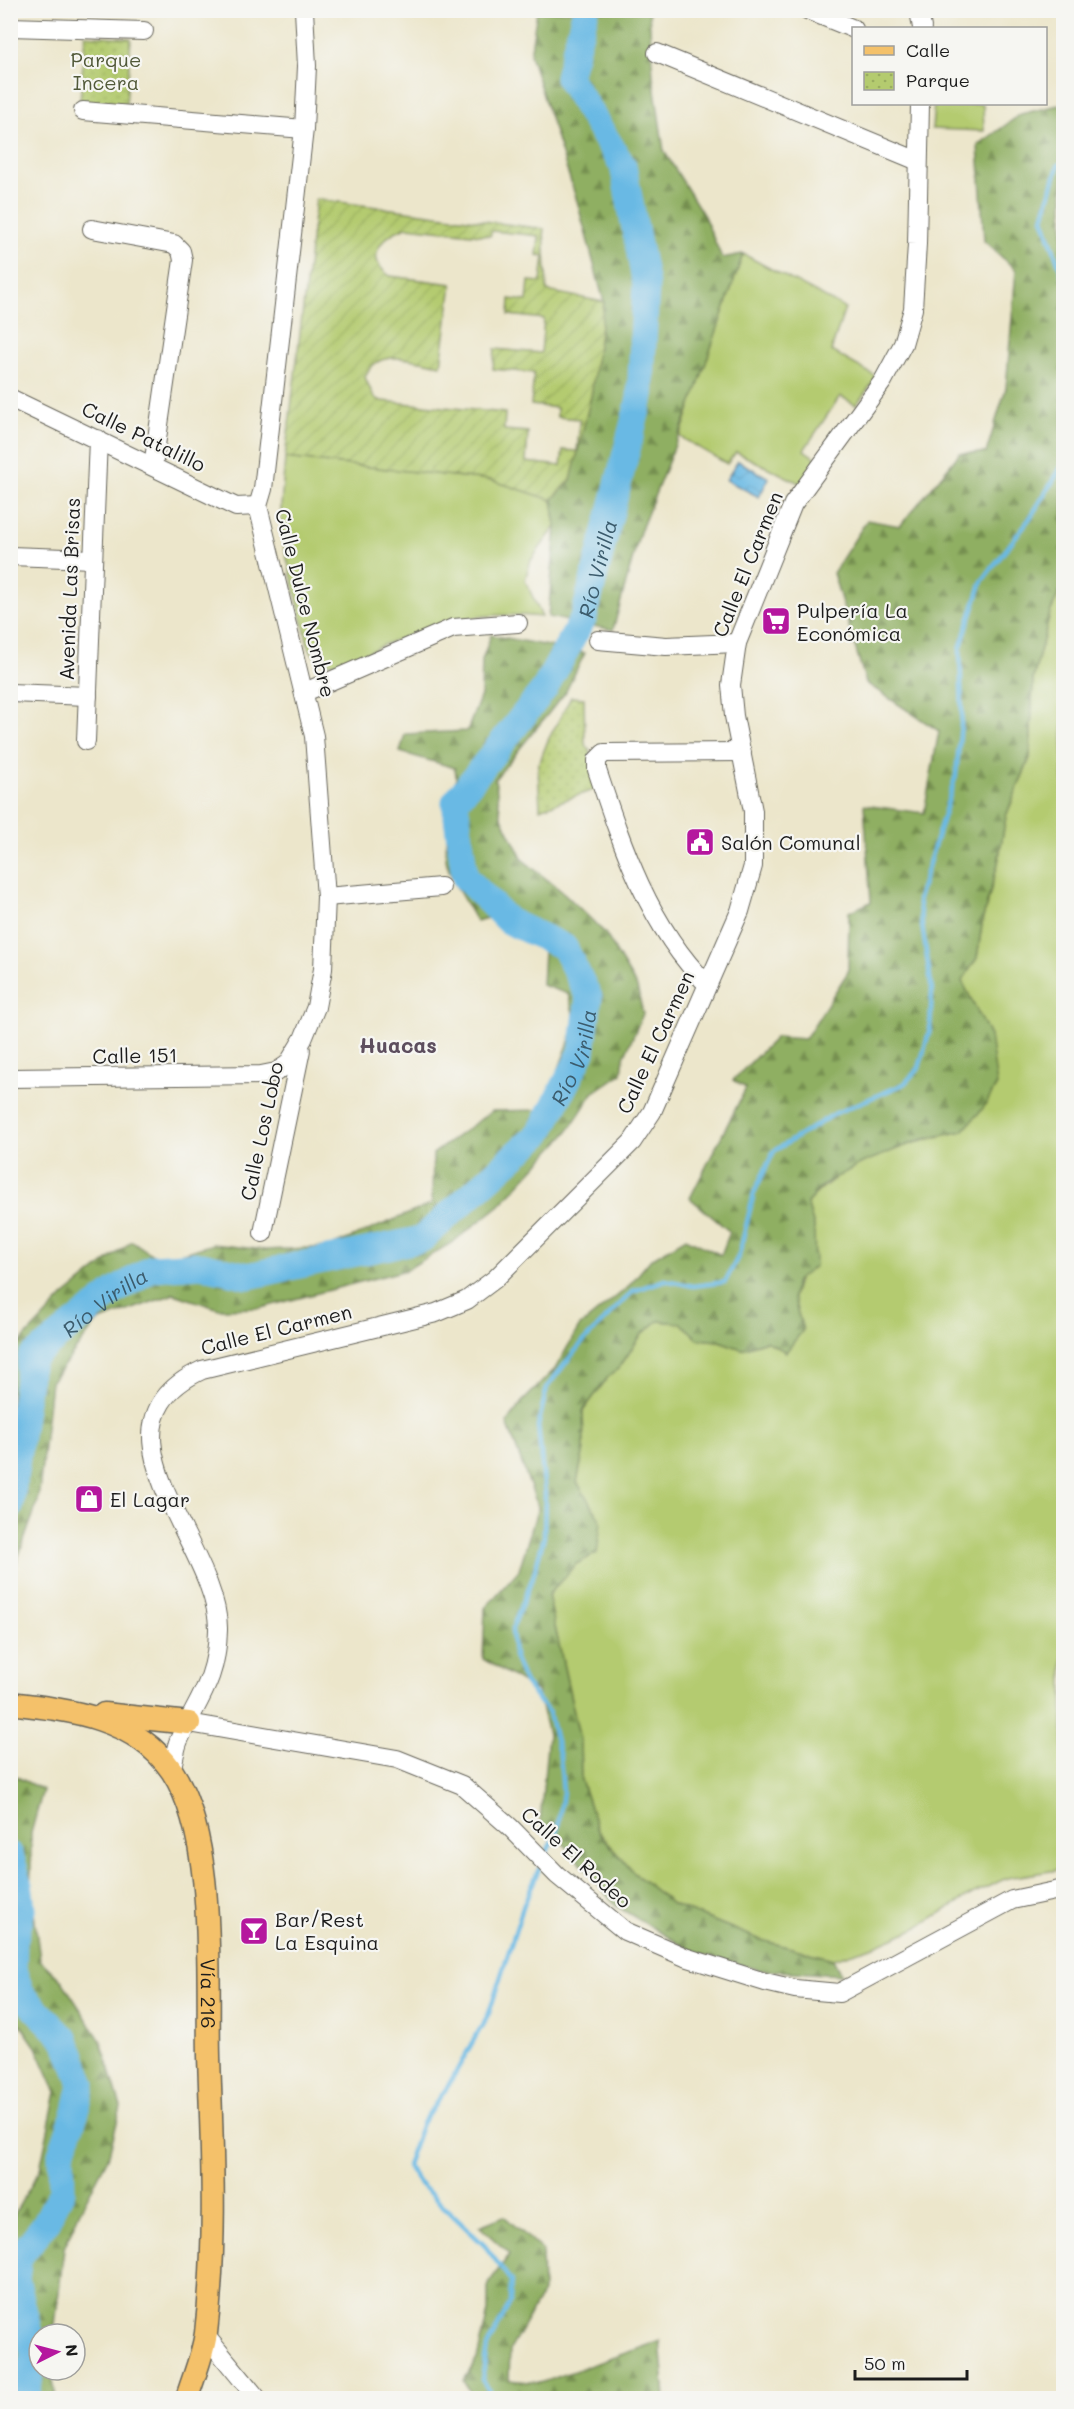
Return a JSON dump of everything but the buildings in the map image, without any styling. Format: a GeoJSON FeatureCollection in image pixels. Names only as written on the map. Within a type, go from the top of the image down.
{"type":"FeatureCollection","features":[{"type":"Feature","properties":{"kind":"main road","name":"Vía 216"},"geometry":{"type":"LineString","coordinates":[[10,1702],[76,1711],[123,1728],[152,1748],[171,1771],[193,1817],[202,1860],[206,1908],[215,2204],[206,2336],[187,2398]]}},
{"type":"Feature","properties":{"kind":"main road"},"geometry":{"type":"LineString","coordinates":[[76,1711],[189,1723]]}},
{"type":"Feature","properties":{"kind":"street","name":"Calle Dulce Nombre"},"geometry":{"type":"LineString","coordinates":[[261,1075],[276,1072],[288,1064],[303,1039],[316,1007],[323,969],[326,897],[314,736],[258,506],[263,489],[304,129],[307,66],[304,10]]}},
{"type":"Feature","properties":{"kind":"street"},"geometry":{"type":"LineString","coordinates":[[807,10],[852,28]]}},
{"type":"Feature","properties":{"kind":"street"},"geometry":{"type":"LineString","coordinates":[[919,10],[922,27]]}},
{"type":"Feature","properties":{"kind":"street"},"geometry":{"type":"LineString","coordinates":[[10,27],[144,32]]}},
{"type":"Feature","properties":{"kind":"street"},"geometry":{"type":"LineString","coordinates":[[657,53],[918,161]]}},
{"type":"Feature","properties":{"kind":"street","name":"Calle El Carmen"},"geometry":{"type":"LineString","coordinates":[[171,1771],[178,1741],[212,1678],[219,1629],[213,1596],[202,1567],[159,1476],[153,1450],[154,1423],[162,1400],[179,1381],[202,1370],[436,1313],[467,1300],[495,1279],[632,1142],[652,1112],[740,911],[753,866],[753,812],[731,686],[737,643],[793,504],[883,381],[903,344],[913,309],[920,105]]}},
{"type":"Feature","properties":{"kind":"street"},"geometry":{"type":"LineString","coordinates":[[82,111],[304,129]]}},
{"type":"Feature","properties":{"kind":"street"},"geometry":{"type":"LineString","coordinates":[[92,229],[174,244],[181,251],[183,260],[153,466]]}},
{"type":"Feature","properties":{"kind":"street","name":"Calle Patalillo"},"geometry":{"type":"LineString","coordinates":[[10,398],[236,507],[258,506]]}},
{"type":"Feature","properties":{"kind":"street","name":"Avenida Las Brisas"},"geometry":{"type":"LineString","coordinates":[[86,741],[98,439]]}},
{"type":"Feature","properties":{"kind":"street"},"geometry":{"type":"LineString","coordinates":[[10,555],[93,558]]}},
{"type":"Feature","properties":{"kind":"street"},"geometry":{"type":"LineString","coordinates":[[305,692],[453,628],[518,624]]}},
{"type":"Feature","properties":{"kind":"street"},"geometry":{"type":"LineString","coordinates":[[598,640],[666,646],[737,643]]}},
{"type":"Feature","properties":{"kind":"street"},"geometry":{"type":"LineString","coordinates":[[10,693],[88,696]]}},
{"type":"Feature","properties":{"kind":"street"},"geometry":{"type":"LineString","coordinates":[[707,984],[684,961],[655,914],[631,864],[597,770],[597,760],[604,753],[742,752]]}},
{"type":"Feature","properties":{"kind":"street"},"geometry":{"type":"LineString","coordinates":[[326,897],[441,887]]}},
{"type":"Feature","properties":{"kind":"street","name":"Calle Los Lobo"},"geometry":{"type":"LineString","coordinates":[[263,1233],[303,1039]]}},
{"type":"Feature","properties":{"kind":"street","name":"Calle 151"},"geometry":{"type":"LineString","coordinates":[[10,1078],[261,1075]]}},
{"type":"Feature","properties":{"kind":"street","name":"Calle El Rodeo"},"geometry":{"type":"LineString","coordinates":[[189,1723],[397,1760],[426,1769],[462,1785],[510,1827],[557,1875],[625,1931],[685,1957],[795,1989],[839,1993],[1012,1900],[1064,1889]]}},
{"type":"Feature","properties":{"kind":"street"},"geometry":{"type":"LineString","coordinates":[[206,2336],[256,2398]]}},
{"type":"Feature","properties":{"kind":"green space"},"geometry":{"type":"Polygon","coordinates":[[[537,11],[649,11],[653,76],[664,151],[704,216],[722,258],[743,254],[695,395],[640,532],[613,630],[548,617],[556,526],[552,500],[571,480],[591,396],[604,302],[577,201],[530,55],[537,11]]]}},
{"type":"Feature","properties":{"kind":"green space","name":"Parque Incera"},"geometry":{"type":"Polygon","coordinates":[[[85,35],[131,38],[126,105],[80,102],[85,35]]]}},
{"type":"Feature","properties":{"kind":"green space"},"geometry":{"type":"Polygon","coordinates":[[[1063,104],[1063,584],[1050,613],[1033,679],[1030,757],[1006,816],[998,863],[983,918],[977,958],[962,981],[990,1036],[997,1085],[984,1107],[963,1131],[920,1140],[862,1163],[824,1184],[807,1203],[814,1226],[815,1266],[796,1281],[793,1297],[803,1330],[786,1352],[766,1341],[742,1349],[719,1341],[698,1339],[681,1323],[658,1321],[641,1335],[619,1368],[608,1377],[583,1411],[584,1449],[577,1482],[601,1521],[597,1553],[576,1564],[548,1595],[580,1740],[581,1780],[598,1831],[633,1872],[672,1904],[761,1940],[833,1959],[841,1975],[760,1970],[693,1952],[616,1906],[573,1853],[540,1822],[548,1734],[537,1691],[483,1659],[485,1608],[519,1570],[538,1507],[507,1423],[522,1402],[555,1369],[579,1327],[627,1288],[651,1259],[686,1238],[721,1255],[730,1232],[690,1198],[746,1088],[733,1080],[776,1037],[805,1039],[848,972],[849,912],[871,902],[864,805],[924,813],[939,731],[866,683],[833,573],[867,520],[900,526],[960,453],[986,453],[1006,388],[1016,270],[984,241],[978,145],[1021,114],[1063,104]]]}},
{"type":"Feature","properties":{"kind":"green space"},"geometry":{"type":"Polygon","coordinates":[[[934,105],[983,105],[984,131],[932,129],[934,105]]]}},
{"type":"Feature","properties":{"kind":"green space"},"geometry":{"type":"Polygon","coordinates":[[[316,199],[544,229],[547,291],[604,302],[591,396],[571,480],[552,500],[491,480],[285,458],[316,199]],[[407,227],[390,235],[384,241],[379,247],[377,261],[390,276],[452,284],[441,365],[409,359],[388,359],[378,361],[365,377],[374,398],[382,401],[505,413],[504,430],[528,432],[526,462],[561,466],[563,450],[577,451],[580,419],[557,417],[557,408],[531,405],[534,373],[493,369],[495,349],[541,353],[544,319],[509,315],[510,299],[527,301],[529,281],[541,282],[544,256],[537,255],[539,236],[492,231],[490,236],[407,227]]]}},
{"type":"Feature","properties":{"kind":"green space"},"geometry":{"type":"Polygon","coordinates":[[[743,254],[845,308],[831,351],[877,377],[856,405],[840,396],[804,450],[817,459],[801,484],[736,452],[727,464],[680,437],[743,254]]]}},
{"type":"Feature","properties":{"kind":"green space"},"geometry":{"type":"Polygon","coordinates":[[[285,458],[491,480],[552,500],[556,526],[531,560],[525,580],[542,617],[499,615],[463,619],[388,643],[338,663],[319,659],[308,644],[282,538],[281,506],[285,458]]]}},
{"type":"Feature","properties":{"kind":"green space"},"geometry":{"type":"Polygon","coordinates":[[[1063,584],[1063,1869],[1007,1878],[972,1894],[916,1928],[875,1946],[833,1959],[761,1940],[672,1904],[633,1872],[598,1831],[581,1780],[580,1740],[548,1595],[576,1564],[597,1553],[588,1502],[577,1482],[584,1449],[583,1411],[608,1377],[619,1368],[641,1335],[658,1321],[682,1323],[698,1339],[719,1341],[742,1349],[803,1330],[793,1297],[814,1226],[807,1203],[840,1175],[859,1164],[921,1141],[963,1131],[990,1036],[962,981],[977,958],[983,918],[998,863],[1006,816],[1030,758],[1033,679],[1050,613],[1063,584]]]}},
{"type":"Feature","properties":{"kind":"green space"},"geometry":{"type":"Polygon","coordinates":[[[491,635],[585,653],[565,693],[495,779],[501,816],[523,860],[565,894],[605,933],[637,987],[643,1014],[624,1057],[622,1073],[593,1093],[566,1134],[499,1206],[453,1242],[406,1270],[261,1308],[219,1309],[174,1294],[97,1322],[51,1382],[38,1501],[11,1578],[11,1352],[64,1296],[132,1241],[160,1260],[213,1244],[265,1250],[329,1247],[432,1204],[433,1154],[492,1111],[539,1110],[557,1074],[576,1023],[568,994],[542,985],[544,951],[524,933],[509,912],[476,921],[453,880],[447,864],[446,846],[455,790],[455,768],[400,752],[405,734],[467,731],[481,695],[482,660],[491,635]]]}},
{"type":"Feature","properties":{"kind":"green space"},"geometry":{"type":"Polygon","coordinates":[[[571,697],[584,698],[585,744],[590,750],[596,789],[540,809],[538,766],[548,740],[571,697]]]}},
{"type":"Feature","properties":{"kind":"green space"},"geometry":{"type":"Polygon","coordinates":[[[11,1774],[43,1790],[31,1833],[31,1890],[40,1960],[62,1981],[101,2041],[121,2107],[108,2158],[80,2211],[64,2248],[55,2322],[27,2322],[27,2382],[53,2382],[56,2398],[11,2398],[11,2220],[40,2169],[56,2092],[36,2047],[11,2011],[11,1774]]]}},
{"type":"Feature","properties":{"kind":"green space"},"geometry":{"type":"Polygon","coordinates":[[[504,2216],[542,2250],[543,2292],[510,2350],[509,2380],[540,2383],[660,2341],[665,2398],[473,2398],[464,2380],[477,2359],[488,2312],[488,2284],[510,2254],[479,2226],[504,2216]]]}},
{"type":"Feature","properties":{"kind":"water"},"geometry":{"type":"Polygon","coordinates":[[[738,461],[769,478],[759,497],[726,480],[738,461]]]}},
{"type":"Feature","properties":{"kind":"waterway","name":"Río Virilla"},"geometry":{"type":"LineString","coordinates":[[10,1507],[31,1358],[114,1292],[152,1268],[201,1265],[248,1276],[422,1239],[540,1133],[582,1052],[589,997],[564,947],[508,921],[465,877],[455,802],[545,688],[584,617],[640,398],[646,285],[623,166],[568,77],[586,10]]}},
{"type":"Feature","properties":{"kind":"waterway"},"geometry":{"type":"LineString","coordinates":[[1064,161],[1058,166],[1043,218],[1064,280]]}},
{"type":"Feature","properties":{"kind":"waterway"},"geometry":{"type":"LineString","coordinates":[[547,1852],[558,1827],[563,1792],[560,1757],[549,1713],[525,1683],[514,1656],[512,1629],[533,1577],[544,1537],[545,1494],[538,1426],[547,1387],[579,1346],[633,1291],[665,1280],[693,1286],[725,1282],[739,1255],[754,1193],[774,1151],[836,1113],[904,1084],[919,1068],[930,1029],[932,990],[918,899],[956,775],[962,714],[960,649],[982,581],[1030,518],[1064,463]]}},
{"type":"Feature","properties":{"kind":"waterway","name":"Río Virilla"},"geometry":{"type":"LineString","coordinates":[[10,1855],[19,1883],[22,1910],[14,1942],[13,1970],[22,1995],[66,2040],[82,2084],[76,2111],[61,2154],[62,2191],[45,2224],[19,2257],[16,2279],[34,2354],[26,2398]]}},
{"type":"Feature","properties":{"kind":"waterway"},"geometry":{"type":"LineString","coordinates":[[495,2398],[482,2380],[487,2347],[510,2303],[511,2281],[485,2246],[419,2183],[407,2165],[422,2123],[448,2086],[489,2013],[524,1904],[539,1869]]}},
{"type":"Feature","properties":{"kind":"place","name":"Pulpería La Económica"},"geometry":{"type":"Point","coordinates":[776,621]}},
{"type":"Feature","properties":{"kind":"place","name":"Salón Comunal"},"geometry":{"type":"Point","coordinates":[700,842]}},
{"type":"Feature","properties":{"kind":"place","name":"El Lagar"},"geometry":{"type":"Point","coordinates":[89,1499]}},
{"type":"Feature","properties":{"kind":"place","name":"Bar/Rest La Esquina"},"geometry":{"type":"Point","coordinates":[254,1931]}},
{"type":"Feature","properties":{"kind":"district","name":"Huacas"},"geometry":{"type":"Point","coordinates":[398,1044]}}]}
